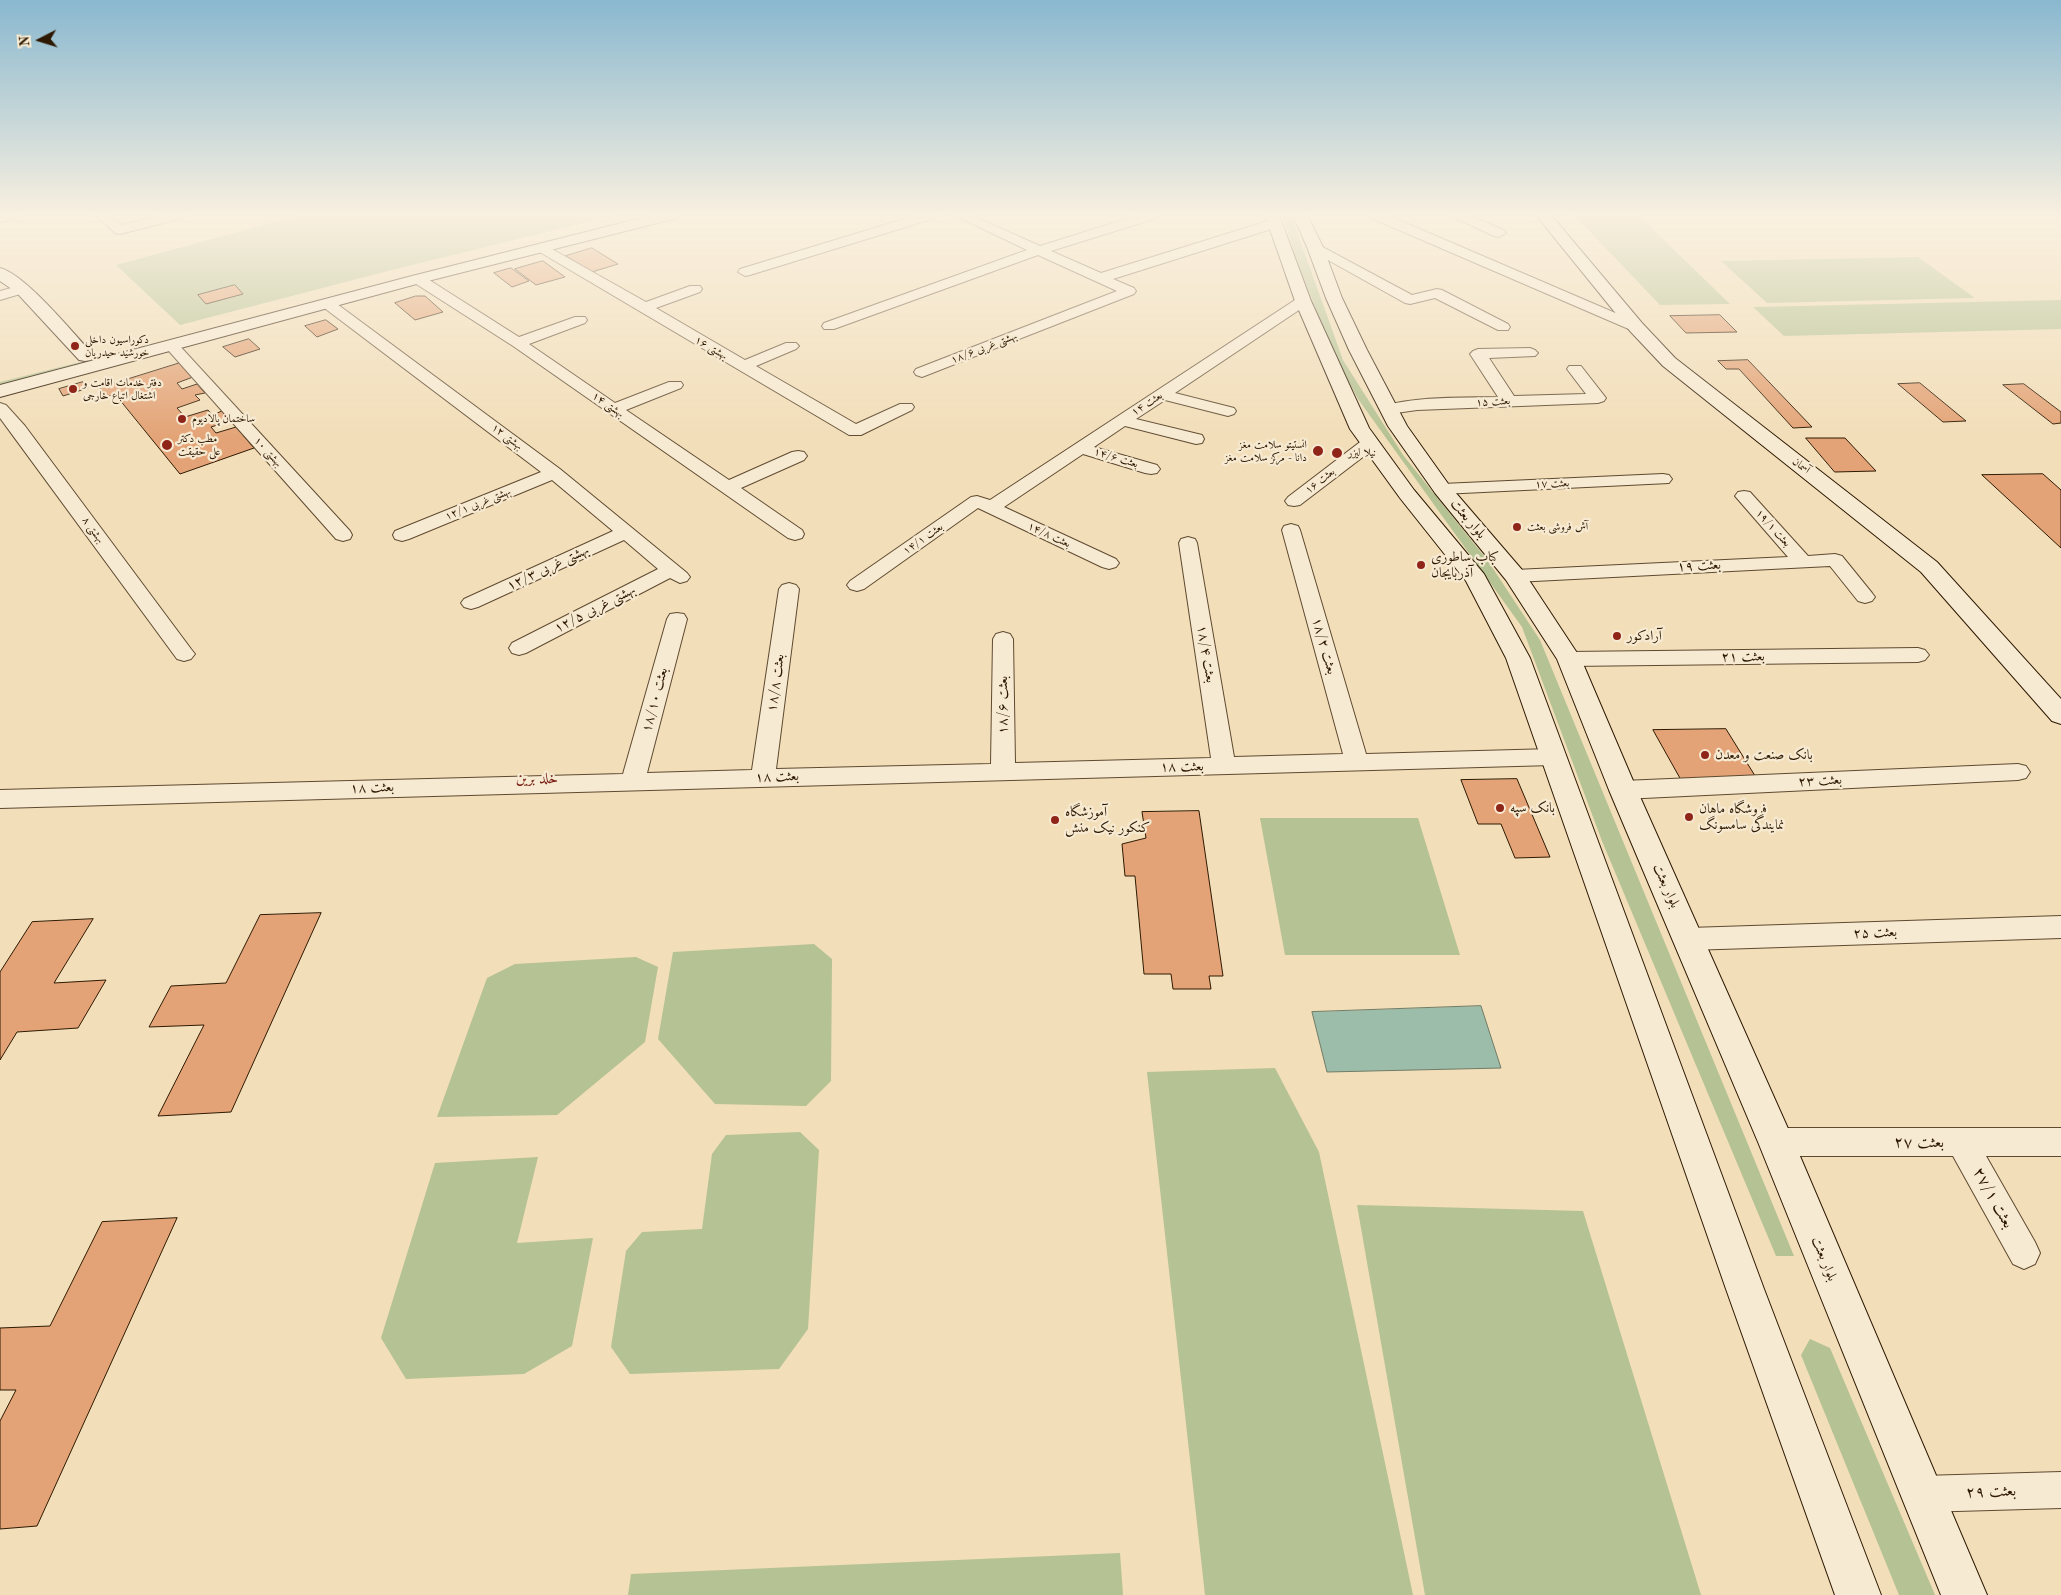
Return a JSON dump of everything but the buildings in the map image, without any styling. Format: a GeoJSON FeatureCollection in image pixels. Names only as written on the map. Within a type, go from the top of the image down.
{"type":"FeatureCollection","features":[{"type":"Feature","properties":{"kind":"main road"},"geometry":{"type":"LineString","coordinates":[[0,392],[173,347],[262,316],[361,289]]}},
{"type":"Feature","properties":{"kind":"main road"},"geometry":{"type":"LineString","coordinates":[[0,377],[262,316],[328,304],[383,289]]}},
{"type":"Feature","properties":{"kind":"main road"},"geometry":{"type":"LineString","coordinates":[[1300,289],[1303,301],[1351,411],[1370,443],[1407,494],[1476,579],[1518,658],[1745,1289],[1858,1595]]}},
{"type":"Feature","properties":{"kind":"main road","name":"بلوار بعثت"},"geometry":{"type":"LineString","coordinates":[[1331,289],[1388,409],[1442,489],[1515,576],[1569,659],[1623,790],[1689,938],[1776,1142],[1964,1595]]}},
{"type":"Feature","properties":{"kind":"main road","name":"آسمان"},"geometry":{"type":"LineString","coordinates":[[1605,289],[1636,327],[1669,362],[1929,567],[2061,715]]}},
{"type":"Feature","properties":{"kind":"main road"},"geometry":{"type":"LineString","coordinates":[[22,290],[84,356]]}},
{"type":"Feature","properties":{"kind":"main road"},"geometry":{"type":"LineString","coordinates":[[1351,411],[1388,409]]}},
{"type":"Feature","properties":{"kind":"street","name":"۱۴ بهشتی"},"geometry":{"type":"LineString","coordinates":[[433,289],[518,343],[795,534]]}},
{"type":"Feature","properties":{"kind":"street","name":"۱۶ بهشتی"},"geometry":{"type":"LineString","coordinates":[[612,289],[855,431],[906,408]]}},
{"type":"Feature","properties":{"kind":"street"},"geometry":{"type":"LineString","coordinates":[[643,308],[694,289]]}},
{"type":"Feature","properties":{"kind":"street"},"geometry":{"type":"LineString","coordinates":[[829,326],[930,289]]}},
{"type":"Feature","properties":{"kind":"street","name":"بهشتی غربی ۱۸/۶"},"geometry":{"type":"LineString","coordinates":[[922,372],[1129,291],[1126,289]]}},
{"type":"Feature","properties":{"kind":"street"},"geometry":{"type":"LineString","coordinates":[[1391,289],[1410,300],[1437,292],[1504,327]]}},
{"type":"Feature","properties":{"kind":"street"},"geometry":{"type":"LineString","coordinates":[[1550,289],[1636,327]]}},
{"type":"Feature","properties":{"kind":"street"},"geometry":{"type":"LineString","coordinates":[[0,296],[22,290]]}},
{"type":"Feature","properties":{"kind":"street","name":"بعثت ۱۴"},"geometry":{"type":"LineString","coordinates":[[990,508],[1303,301]]}},
{"type":"Feature","properties":{"kind":"street","name":"۱۲ بهشتی"},"geometry":{"type":"LineString","coordinates":[[328,304],[554,473],[676,573]]}},
{"type":"Feature","properties":{"kind":"street"},"geometry":{"type":"LineString","coordinates":[[518,343],[580,320]]}},
{"type":"Feature","properties":{"kind":"street"},"geometry":{"type":"LineString","coordinates":[[743,366],[791,346]]}},
{"type":"Feature","properties":{"kind":"street","name":"۱۰ بهشتی"},"geometry":{"type":"LineString","coordinates":[[173,347],[344,536]]}},
{"type":"Feature","properties":{"kind":"street"},"geometry":{"type":"LineString","coordinates":[[1508,401],[1478,354],[1530,353]]}},
{"type":"Feature","properties":{"kind":"street","name":"بعثت ۱۵"},"geometry":{"type":"LineString","coordinates":[[1388,409],[1417,405],[1598,398],[1575,369]]}},
{"type":"Feature","properties":{"kind":"street"},"geometry":{"type":"LineString","coordinates":[[614,409],[675,385]]}},
{"type":"Feature","properties":{"kind":"street"},"geometry":{"type":"LineString","coordinates":[[1162,394],[1228,411]]}},
{"type":"Feature","properties":{"kind":"street","name":"۸ بهشتی"},"geometry":{"type":"LineString","coordinates":[[0,408],[19,430],[184,654]]}},
{"type":"Feature","properties":{"kind":"street"},"geometry":{"type":"LineString","coordinates":[[1122,420],[1196,439]]}},
{"type":"Feature","properties":{"kind":"street","name":"بعثت ۱۶"},"geometry":{"type":"LineString","coordinates":[[1294,501],[1370,443]]}},
{"type":"Feature","properties":{"kind":"street","name":"۱۴/۶ بعثت"},"geometry":{"type":"LineString","coordinates":[[1081,448],[1151,469]]}},
{"type":"Feature","properties":{"kind":"street"},"geometry":{"type":"LineString","coordinates":[[727,488],[798,456]]}},
{"type":"Feature","properties":{"kind":"street","name":"۱۲/۱ بهشتی غربی"},"geometry":{"type":"LineString","coordinates":[[402,535],[554,473]]}},
{"type":"Feature","properties":{"kind":"street","name":"بعثت ۱۷"},"geometry":{"type":"LineString","coordinates":[[1442,489],[1662,479]]}},
{"type":"Feature","properties":{"kind":"street","name":"۱۹/۱ بعثت"},"geometry":{"type":"LineString","coordinates":[[1744,496],[1802,561]]}},
{"type":"Feature","properties":{"kind":"street","name":"۱۴/۱ بعثت"},"geometry":{"type":"LineString","coordinates":[[857,584],[977,501],[990,508]]}},
{"type":"Feature","properties":{"kind":"street","name":"۱۴/۸ بعثت"},"geometry":{"type":"LineString","coordinates":[[990,508],[1108,563]]}},
{"type":"Feature","properties":{"kind":"street","name":"۱۸/۲ بعثت"},"geometry":{"type":"LineString","coordinates":[[1290,530],[1357,762]]}},
{"type":"Feature","properties":{"kind":"street","name":"۱۲/۳ بهشتی غربی"},"geometry":{"type":"LineString","coordinates":[[471,603],[626,532]]}},
{"type":"Feature","properties":{"kind":"street","name":"۱۸/۴ بعثت"},"geometry":{"type":"LineString","coordinates":[[1188,543],[1224,766]]}},
{"type":"Feature","properties":{"kind":"street","name":"بعثت ۱۹"},"geometry":{"type":"LineString","coordinates":[[1515,576],[1835,560],[1865,597]]}},
{"type":"Feature","properties":{"kind":"street","name":"۱۲/۵ بهشتی غربی"},"geometry":{"type":"LineString","coordinates":[[519,648],[676,573]]}},
{"type":"Feature","properties":{"kind":"street","name":"۱۸/۸ بعثت"},"geometry":{"type":"LineString","coordinates":[[763,778],[789,589]]}},
{"type":"Feature","properties":{"kind":"street","name":"۱۸/۱۰ بعثت"},"geometry":{"type":"LineString","coordinates":[[633,781],[677,619]]}},
{"type":"Feature","properties":{"kind":"street","name":"۱۸/۶ بعثت"},"geometry":{"type":"LineString","coordinates":[[1003,639],[1003,771]]}},
{"type":"Feature","properties":{"kind":"street","name":"۲۱ بعثت"},"geometry":{"type":"LineString","coordinates":[[1569,659],[1918,655]]}},
{"type":"Feature","properties":{"kind":"street","name":"بعثت ۱۸"},"geometry":{"type":"LineString","coordinates":[[0,799],[1553,757]]}},
{"type":"Feature","properties":{"kind":"street","name":"۲۳ بعثت"},"geometry":{"type":"LineString","coordinates":[[1623,790],[2018,772]]}},
{"type":"Feature","properties":{"kind":"street","name":"۲۵ بعثت"},"geometry":{"type":"LineString","coordinates":[[1689,938],[2061,927]]}},
{"type":"Feature","properties":{"kind":"street","name":"۲۷ بعثت"},"geometry":{"type":"LineString","coordinates":[[1776,1142],[1962,1144],[2061,1142]]}},
{"type":"Feature","properties":{"kind":"street","name":"۲۷/۱ بعثت"},"geometry":{"type":"LineString","coordinates":[[1962,1144],[2024,1253]]}},
{"type":"Feature","properties":{"kind":"street","name":"۲۹ بعثت"},"geometry":{"type":"LineString","coordinates":[[1922,1494],[2061,1490]]}},
{"type":"Feature","properties":{"kind":"shaded area"},"geometry":{"type":"Polygon","coordinates":[[[142,289],[317,289],[180,325],[142,289]]]}},
{"type":"Feature","properties":{"kind":"shaded area"},"geometry":{"type":"Polygon","coordinates":[[[1308,289],[1318,289],[1343,360],[1403,455],[1488,561],[1540,640],[1794,1256],[1776,1256],[1602,841],[1522,627],[1358,399],[1334,355],[1308,289]]]}},
{"type":"Feature","properties":{"kind":"shaded area"},"geometry":{"type":"Polygon","coordinates":[[[1645,289],[1715,289],[1730,304],[1660,305],[1645,289]]]}},
{"type":"Feature","properties":{"kind":"shaded area"},"geometry":{"type":"Polygon","coordinates":[[[1752,289],[1963,289],[1975,298],[1767,303],[1752,289]]]}},
{"type":"Feature","properties":{"kind":"shaded area"},"geometry":{"type":"Polygon","coordinates":[[[2061,300],[2061,329],[1784,336],[1753,307],[2061,300]]]}},
{"type":"Feature","properties":{"kind":"shaded area"},"geometry":{"type":"Polygon","coordinates":[[[225,326],[0,390],[0,382],[225,326]]]}},
{"type":"Feature","properties":{"kind":"shaded area"},"geometry":{"type":"Polygon","coordinates":[[[1260,818],[1418,818],[1460,955],[1285,955],[1260,818]]]}},
{"type":"Feature","properties":{"kind":"shaded area"},"geometry":{"type":"Polygon","coordinates":[[[814,944],[832,959],[831,1081],[806,1106],[715,1104],[658,1039],[673,952],[814,944]]]}},
{"type":"Feature","properties":{"kind":"shaded area"},"geometry":{"type":"Polygon","coordinates":[[[636,957],[658,967],[645,1042],[557,1115],[437,1117],[487,978],[515,964],[636,957]]]}},
{"type":"Feature","properties":{"kind":"shaded area"},"geometry":{"type":"Polygon","coordinates":[[[1481,1006],[1501,1068],[1327,1072],[1312,1012],[1481,1006]]]}},
{"type":"Feature","properties":{"kind":"shaded area"},"geometry":{"type":"Polygon","coordinates":[[[1275,1068],[1319,1152],[1413,1595],[1205,1595],[1147,1072],[1275,1068]]]}},
{"type":"Feature","properties":{"kind":"shaded area"},"geometry":{"type":"Polygon","coordinates":[[[800,1132],[819,1150],[808,1329],[779,1369],[630,1374],[611,1347],[626,1251],[642,1232],[702,1229],[712,1154],[726,1135],[800,1132]]]}},
{"type":"Feature","properties":{"kind":"shaded area"},"geometry":{"type":"Polygon","coordinates":[[[538,1157],[517,1243],[593,1238],[572,1346],[524,1374],[406,1379],[381,1338],[435,1163],[538,1157]]]}},
{"type":"Feature","properties":{"kind":"shaded area"},"geometry":{"type":"Polygon","coordinates":[[[1357,1205],[1583,1211],[1701,1595],[1425,1595],[1357,1205]]]}},
{"type":"Feature","properties":{"kind":"shaded area"},"geometry":{"type":"Polygon","coordinates":[[[1810,1339],[1830,1348],[1935,1595],[1899,1595],[1801,1355],[1810,1339]]]}},
{"type":"Feature","properties":{"kind":"shaded area"},"geometry":{"type":"Polygon","coordinates":[[[1120,1553],[1123,1595],[628,1595],[631,1574],[1120,1553]]]}},
{"type":"Feature","properties":{"kind":"place","name":"دکوراسیون داخلی خورشید حیدریان"},"geometry":{"type":"Point","coordinates":[75,346]}},
{"type":"Feature","properties":{"kind":"place","name":"دفتر خدمات اقامت و اشتغال اتباع خارجی"},"geometry":{"type":"Point","coordinates":[73,389]}},
{"type":"Feature","properties":{"kind":"place","name":"ساختمان پالادیوم"},"geometry":{"type":"Point","coordinates":[182,419]}},
{"type":"Feature","properties":{"kind":"place","name":"مطب دکتر علی حقیقت"},"geometry":{"type":"Point","coordinates":[167,445]}},
{"type":"Feature","properties":{"kind":"place","name":"انستیتو سلامت مغز دانا - مرکز سلامت مغز"},"geometry":{"type":"Point","coordinates":[1318,451]}},
{"type":"Feature","properties":{"kind":"place","name":"نیلا لیزر"},"geometry":{"type":"Point","coordinates":[1337,453]}},
{"type":"Feature","properties":{"kind":"place","name":"آش فروشی بعثت"},"geometry":{"type":"Point","coordinates":[1517,527]}},
{"type":"Feature","properties":{"kind":"place","name":"کباب ساطوری آذربایجان"},"geometry":{"type":"Point","coordinates":[1421,565]}},
{"type":"Feature","properties":{"kind":"place","name":"آرادکور"},"geometry":{"type":"Point","coordinates":[1617,636]}},
{"type":"Feature","properties":{"kind":"place","name":"بانک صنعت و معدن"},"geometry":{"type":"Point","coordinates":[1705,755]}},
{"type":"Feature","properties":{"kind":"place","name":"بانک سپه"},"geometry":{"type":"Point","coordinates":[1500,808]}},
{"type":"Feature","properties":{"kind":"place","name":"فروشگاه ماهان نمایندگی سامسونگ"},"geometry":{"type":"Point","coordinates":[1689,817]}},
{"type":"Feature","properties":{"kind":"place","name":"آموزشگاه کنکور نیک منش"},"geometry":{"type":"Point","coordinates":[1055,820]}},
{"type":"Feature","properties":{"kind":"district","name":"خلد برین"},"geometry":{"type":"Point","coordinates":[537,779]}}]}
